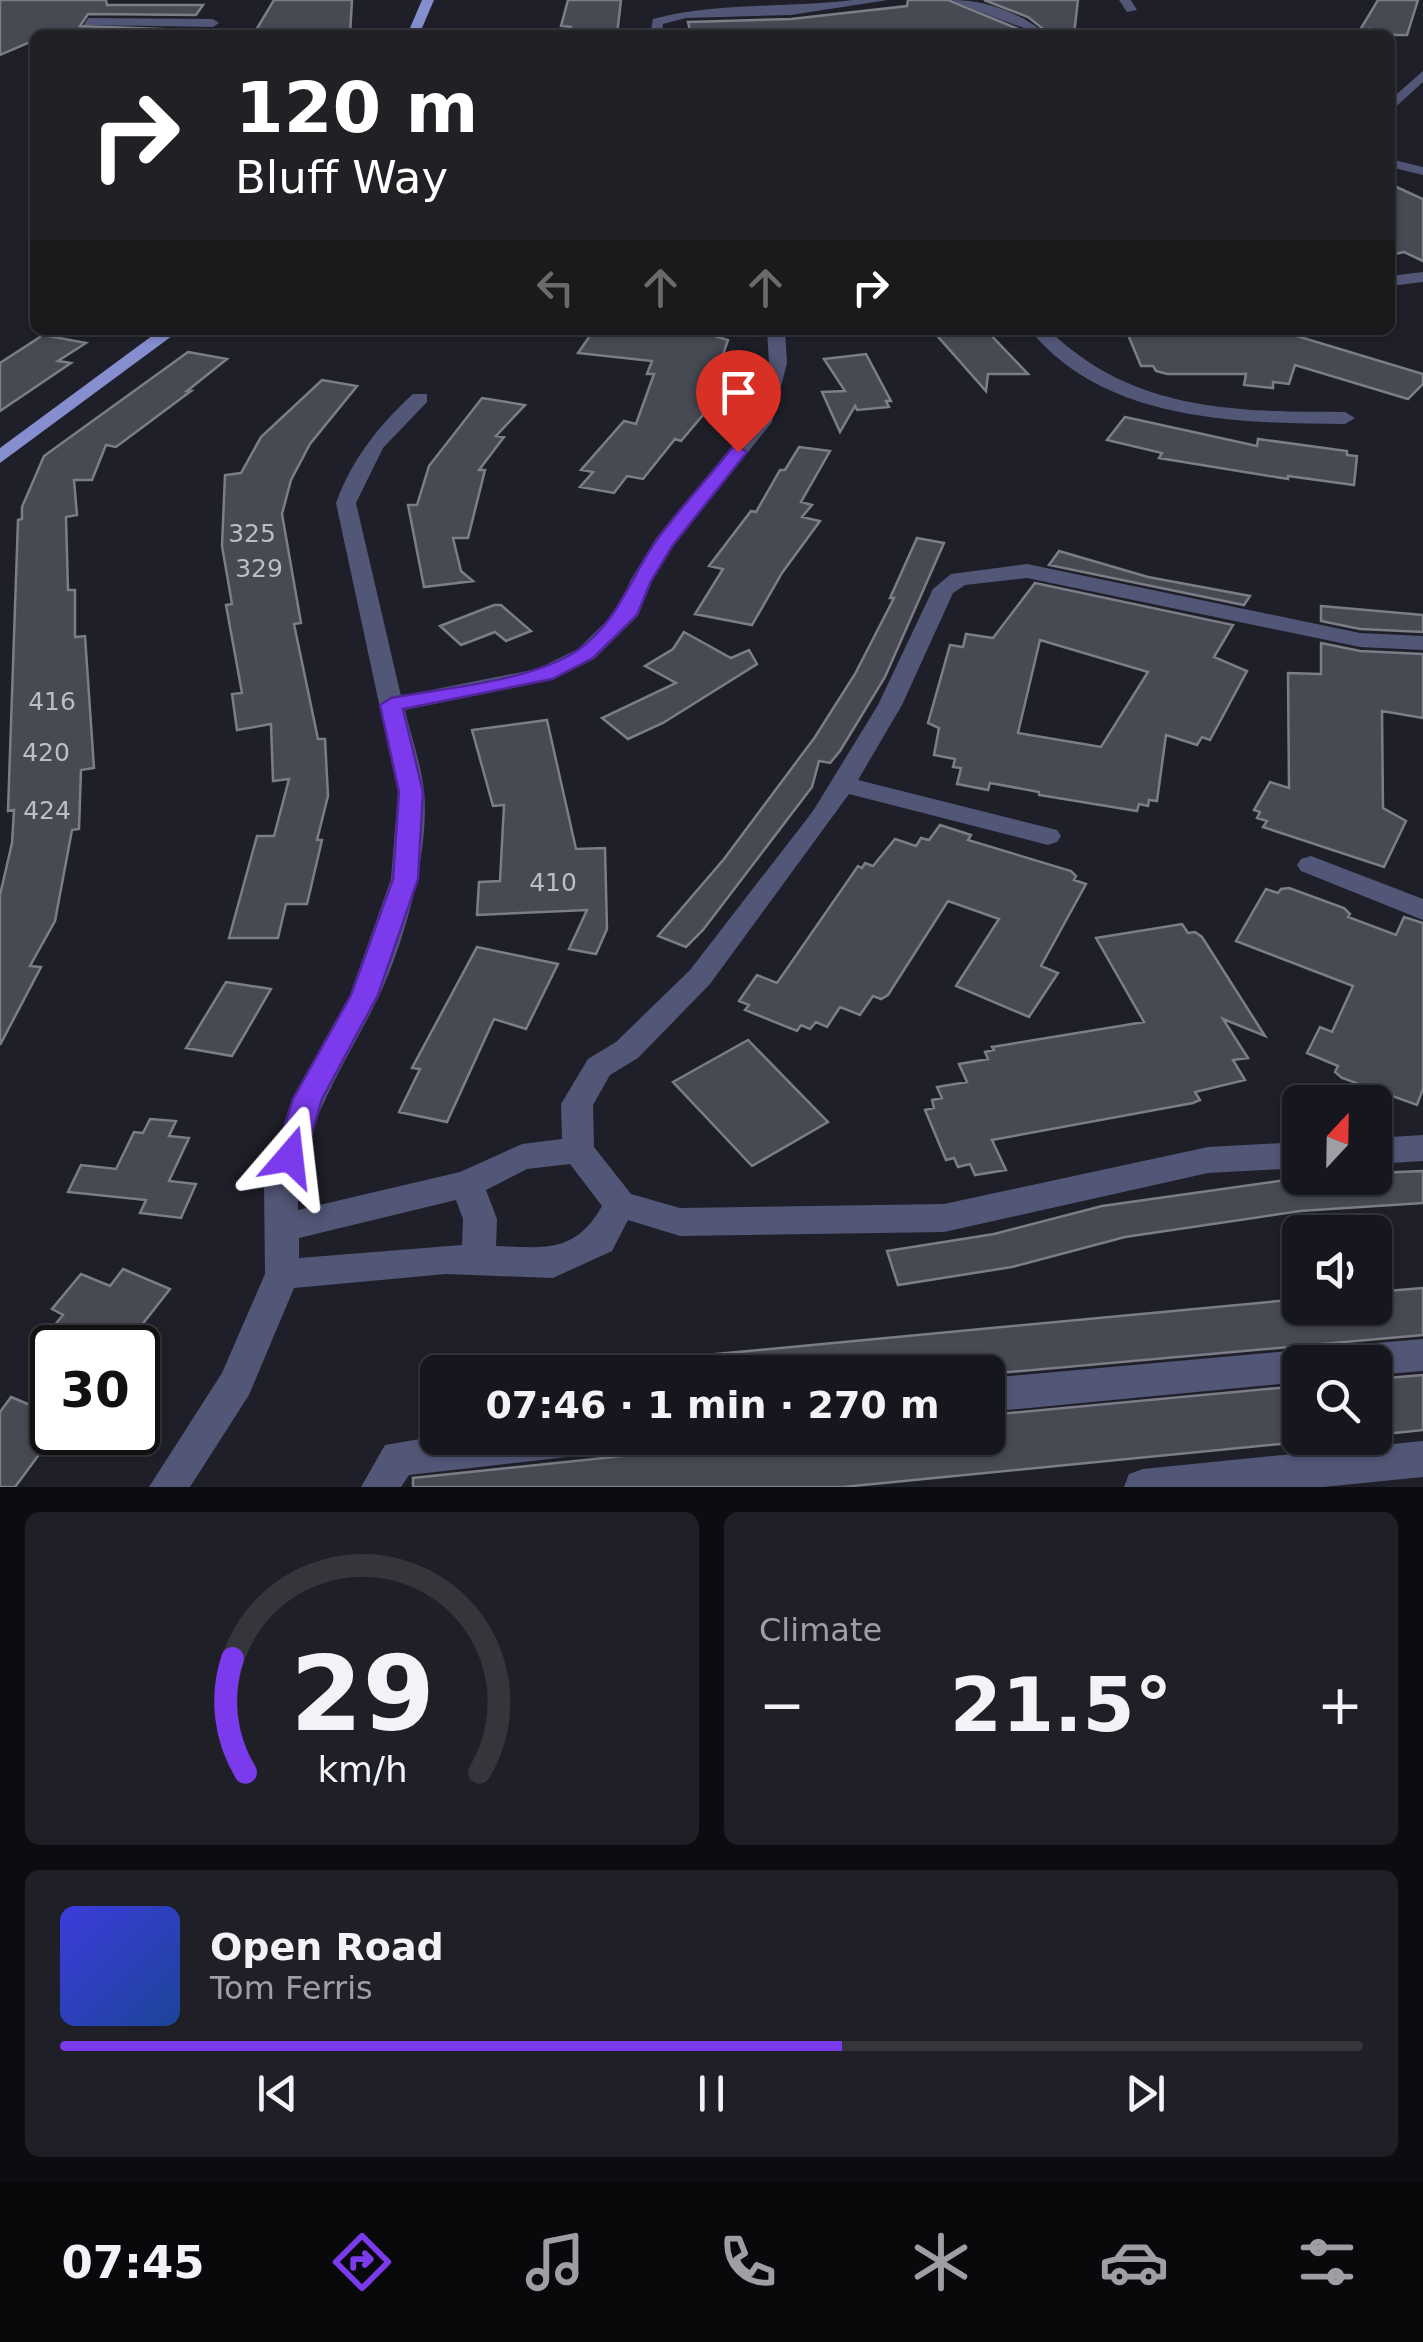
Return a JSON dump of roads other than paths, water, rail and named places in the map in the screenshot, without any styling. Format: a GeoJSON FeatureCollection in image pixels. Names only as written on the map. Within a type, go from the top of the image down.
{"type":"FeatureCollection","features":[{"type":"Feature","properties":{"kind":"main road"},"geometry":{"type":"LineString","coordinates":[[415,30],[428,0]]}},
{"type":"Feature","properties":{"kind":"main road"},"geometry":{"type":"LineString","coordinates":[[0,457],[164,335]]}},
{"type":"Feature","properties":{"kind":"street"},"geometry":{"type":"LineString","coordinates":[[656,30],[657,22],[663,18],[882,0]]}},
{"type":"Feature","properties":{"kind":"street"},"geometry":{"type":"LineString","coordinates":[[958,0],[1016,18],[1034,30]]}},
{"type":"Feature","properties":{"kind":"street"},"geometry":{"type":"LineString","coordinates":[[88,22],[217,17],[205,30]]}},
{"type":"Feature","properties":{"kind":"street"},"geometry":{"type":"LineString","coordinates":[[1395,103],[1423,75]]}},
{"type":"Feature","properties":{"kind":"street"},"geometry":{"type":"LineString","coordinates":[[1395,164],[1423,171]]}},
{"type":"Feature","properties":{"kind":"street"},"geometry":{"type":"LineString","coordinates":[[1395,280],[1423,277]]}},
{"type":"Feature","properties":{"kind":"street"},"geometry":{"type":"LineString","coordinates":[[391,705],[544,674],[586,654],[630,611],[641,581],[666,542],[762,422],[778,363],[776,335]]}},
{"type":"Feature","properties":{"kind":"street"},"geometry":{"type":"LineString","coordinates":[[1043,335],[1061,356],[1110,384],[1185,407],[1254,416],[1346,418]]}},
{"type":"Feature","properties":{"kind":"street"},"geometry":{"type":"LineString","coordinates":[[168,1487],[236,1384],[282,1274],[281,1186],[308,1099],[365,995],[405,879],[411,792],[346,502],[356,473],[374,447],[392,422],[420,398]]}},
{"type":"Feature","properties":{"kind":"street"},"geometry":{"type":"LineString","coordinates":[[1282,1156],[1208,1160],[944,1218],[680,1222],[620,1204],[578,1150],[576,1104],[599,1067],[627,1050],[700,977],[822,816],[890,705],[944,588],[959,578],[1027,571],[1360,640],[1423,644]]}},
{"type":"Feature","properties":{"kind":"street"},"geometry":{"type":"LineString","coordinates":[[842,784],[1048,836]]}},
{"type":"Feature","properties":{"kind":"street"},"geometry":{"type":"LineString","coordinates":[[1311,865],[1423,910]]}},
{"type":"Feature","properties":{"kind":"street"},"geometry":{"type":"LineString","coordinates":[[1392,1150],[1423,1148]]}},
{"type":"Feature","properties":{"kind":"street"},"geometry":{"type":"LineString","coordinates":[[282,1228],[467,1184],[522,1157],[578,1150]]}},
{"type":"Feature","properties":{"kind":"street"},"geometry":{"type":"LineString","coordinates":[[467,1184],[480,1219],[479,1260]]}},
{"type":"Feature","properties":{"kind":"street"},"geometry":{"type":"LineString","coordinates":[[282,1274],[446,1258],[553,1263],[600,1241],[620,1204]]}},
{"type":"Feature","properties":{"kind":"street"},"geometry":{"type":"LineString","coordinates":[[1392,1358],[1423,1355]]}},
{"type":"Feature","properties":{"kind":"street"},"geometry":{"type":"LineString","coordinates":[[1005,1393],[1282,1368]]}},
{"type":"Feature","properties":{"kind":"street"},"geometry":{"type":"LineString","coordinates":[[380,1487],[398,1458],[426,1455]]}},
{"type":"Feature","properties":{"kind":"street"},"geometry":{"type":"LineString","coordinates":[[1143,1487],[1423,1460]]}}]}
